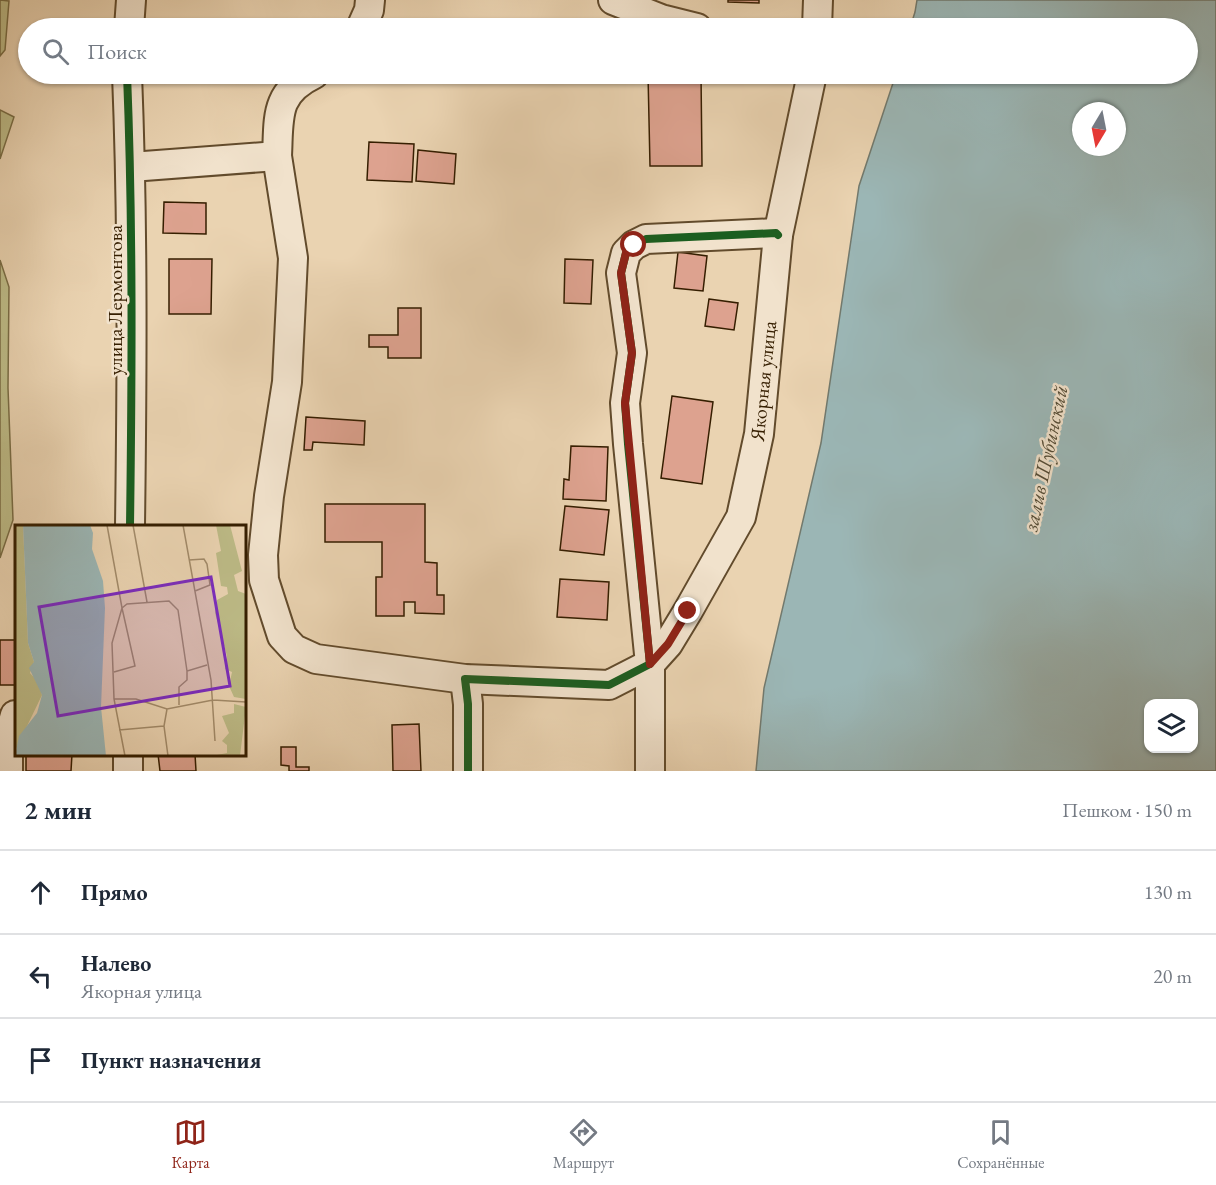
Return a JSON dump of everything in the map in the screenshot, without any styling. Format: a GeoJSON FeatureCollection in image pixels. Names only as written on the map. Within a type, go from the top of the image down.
{"type":"FeatureCollection","features":[{"type":"Feature","properties":{"kind":"street"},"geometry":{"type":"LineString","coordinates":[[130,18],[131,0]]}},
{"type":"Feature","properties":{"kind":"street"},"geometry":{"type":"LineString","coordinates":[[365,18],[370,0]]}},
{"type":"Feature","properties":{"kind":"street"},"geometry":{"type":"LineString","coordinates":[[613,0],[658,18]]}},
{"type":"Feature","properties":{"kind":"street"},"geometry":{"type":"LineString","coordinates":[[817,18],[818,0]]}},
{"type":"Feature","properties":{"kind":"street","name":"улица Лермонтова"},"geometry":{"type":"LineString","coordinates":[[127,84],[131,167],[130,525]]}},
{"type":"Feature","properties":{"kind":"street"},"geometry":{"type":"LineString","coordinates":[[298,84],[290,91],[279,110],[277,156],[293,258],[287,382],[269,496],[263,555],[264,580],[282,636],[294,649],[316,659],[465,679],[609,684],[650,664]]}},
{"type":"Feature","properties":{"kind":"street","name":"Якорная улица"},"geometry":{"type":"LineString","coordinates":[[650,664],[668,644],[741,518],[759,434],[778,235],[810,84]]}},
{"type":"Feature","properties":{"kind":"street"},"geometry":{"type":"LineString","coordinates":[[131,167],[277,156]]}},
{"type":"Feature","properties":{"kind":"street"},"geometry":{"type":"LineString","coordinates":[[650,771],[650,664],[625,403],[632,353],[621,273],[626,253],[634,245],[646,240],[776,233],[778,235]]}},
{"type":"Feature","properties":{"kind":"street"},"geometry":{"type":"LineString","coordinates":[[465,679],[468,705],[468,771]]}},
{"type":"Feature","properties":{"kind":"street"},"geometry":{"type":"LineString","coordinates":[[8,771],[8,739],[15,715]]}},
{"type":"Feature","properties":{"kind":"shaded area"},"geometry":{"type":"Polygon","coordinates":[[[0,0],[9,1],[5,50],[0,56],[0,0]]]}},
{"type":"Feature","properties":{"kind":"shaded area"},"geometry":{"type":"Polygon","coordinates":[[[0,110],[14,117],[0,159],[0,110]]]}},
{"type":"Feature","properties":{"kind":"shaded area"},"geometry":{"type":"Polygon","coordinates":[[[0,260],[9,287],[8,388],[13,520],[0,558],[0,260]]]}},
{"type":"Feature","properties":{"kind":"water","name":"залив Шубинский"},"geometry":{"type":"Polygon","coordinates":[[[917,0],[1216,0],[1216,771],[756,771],[764,688],[821,443],[859,186],[893,84],[1198,84],[1198,18],[913,18],[917,0]]]}},
{"type":"Feature","properties":{"kind":"building"},"geometry":{"type":"Polygon","coordinates":[[[728,0],[759,0],[759,3],[728,2],[728,0]]]}},
{"type":"Feature","properties":{"kind":"building"},"geometry":{"type":"Polygon","coordinates":[[[648,84],[701,84],[702,166],[650,166],[648,84]]]}},
{"type":"Feature","properties":{"kind":"building"},"geometry":{"type":"Polygon","coordinates":[[[369,142],[414,144],[412,182],[367,180],[369,142]]]}},
{"type":"Feature","properties":{"kind":"building"},"geometry":{"type":"Polygon","coordinates":[[[418,150],[456,154],[454,184],[416,181],[418,150]]]}},
{"type":"Feature","properties":{"kind":"building"},"geometry":{"type":"Polygon","coordinates":[[[164,202],[206,203],[206,234],[163,233],[164,202]]]}},
{"type":"Feature","properties":{"kind":"building"},"geometry":{"type":"Polygon","coordinates":[[[678,252],[707,256],[703,291],[674,288],[678,252]]]}},
{"type":"Feature","properties":{"kind":"building"},"geometry":{"type":"Polygon","coordinates":[[[169,259],[212,259],[211,314],[169,314],[169,259]]]}},
{"type":"Feature","properties":{"kind":"building"},"geometry":{"type":"Polygon","coordinates":[[[565,259],[593,260],[591,304],[564,303],[565,259]]]}},
{"type":"Feature","properties":{"kind":"building"},"geometry":{"type":"Polygon","coordinates":[[[709,299],[738,303],[734,330],[705,326],[709,299]]]}},
{"type":"Feature","properties":{"kind":"building"},"geometry":{"type":"Polygon","coordinates":[[[398,308],[421,308],[421,358],[388,358],[388,347],[369,347],[369,335],[398,335],[398,308]]]}},
{"type":"Feature","properties":{"kind":"building"},"geometry":{"type":"Polygon","coordinates":[[[672,396],[713,402],[702,484],[661,478],[672,396]]]}},
{"type":"Feature","properties":{"kind":"building"},"geometry":{"type":"Polygon","coordinates":[[[306,417],[365,421],[364,445],[313,442],[312,450],[304,450],[306,417]]]}},
{"type":"Feature","properties":{"kind":"building"},"geometry":{"type":"Polygon","coordinates":[[[571,446],[608,447],[606,501],[563,499],[564,479],[569,480],[571,446]]]}},
{"type":"Feature","properties":{"kind":"building"},"geometry":{"type":"Polygon","coordinates":[[[325,504],[425,504],[425,562],[437,563],[437,595],[444,595],[444,614],[415,613],[415,602],[404,602],[404,616],[376,616],[376,577],[382,577],[382,542],[325,542],[325,504]]]}},
{"type":"Feature","properties":{"kind":"building"},"geometry":{"type":"Polygon","coordinates":[[[565,506],[609,510],[604,555],[560,550],[565,506]]]}},
{"type":"Feature","properties":{"kind":"building"},"geometry":{"type":"Polygon","coordinates":[[[560,579],[609,582],[607,620],[557,617],[560,579]]]}},
{"type":"Feature","properties":{"kind":"building"},"geometry":{"type":"Polygon","coordinates":[[[0,640],[15,640],[15,685],[0,685],[0,640]]]}},
{"type":"Feature","properties":{"kind":"building"},"geometry":{"type":"Polygon","coordinates":[[[419,724],[421,771],[393,771],[392,725],[419,724]]]}},
{"type":"Feature","properties":{"kind":"building"},"geometry":{"type":"Polygon","coordinates":[[[281,747],[296,747],[296,767],[309,767],[309,771],[289,771],[289,766],[281,765],[281,747]]]}},
{"type":"Feature","properties":{"kind":"building"},"geometry":{"type":"Polygon","coordinates":[[[26,756],[72,756],[71,771],[26,771],[26,756]]]}},
{"type":"Feature","properties":{"kind":"building"},"geometry":{"type":"Polygon","coordinates":[[[158,756],[195,756],[196,771],[160,771],[158,756]]]}},
{"type":"Feature","properties":{"kind":"cycle path"},"geometry":{"type":"LineString","coordinates":[[127,84],[132,300],[130,525]]}},
{"type":"Feature","properties":{"kind":"cycle path"},"geometry":{"type":"LineString","coordinates":[[468,771],[468,704],[465,679],[609,685],[650,664],[625,403],[632,353],[621,273],[626,253],[634,245],[646,239],[776,233],[778,235]]}},
{"type":"Feature","properties":{"kind":"route"},"geometry":{"type":"LineString","coordinates":[[634,245],[626,253],[621,273],[632,353],[625,403],[650,664],[668,644],[688,611]]}}]}
